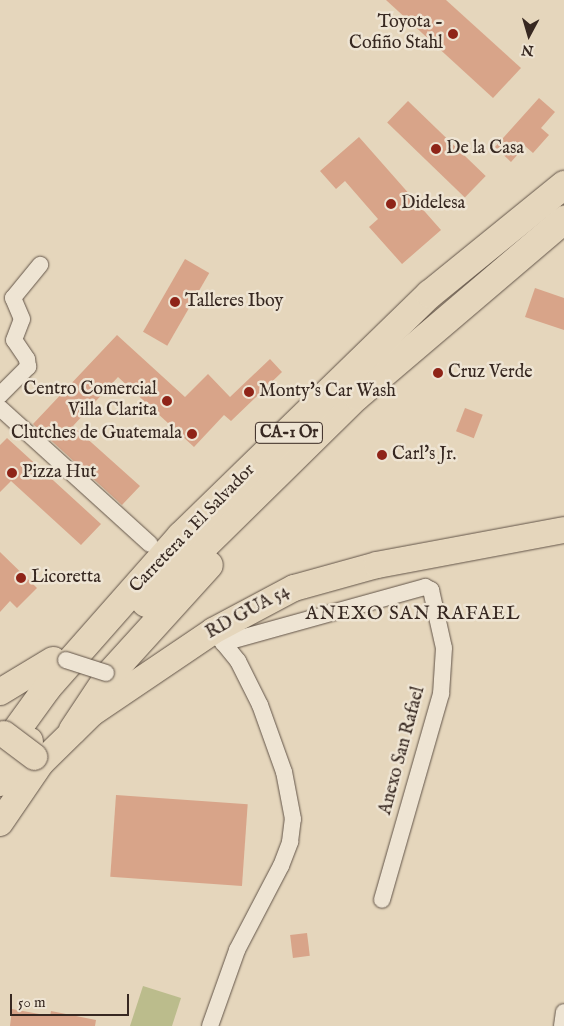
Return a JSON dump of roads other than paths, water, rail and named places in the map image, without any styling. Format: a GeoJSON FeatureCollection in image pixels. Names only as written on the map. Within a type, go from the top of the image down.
{"type":"FeatureCollection","features":[{"type":"Feature","properties":{"kind":"highway","name":"Carretera a El Salvador"},"geometry":{"type":"LineString","coordinates":[[1,736],[48,688],[181,536],[430,294],[489,248],[564,185]]}},
{"type":"Feature","properties":{"kind":"highway"},"geometry":{"type":"LineString","coordinates":[[489,248],[540,240],[545,226],[564,211]]}},
{"type":"Feature","properties":{"kind":"highway","name":"Carretera a El Salvador"},"geometry":{"type":"LineString","coordinates":[[0,782],[63,696],[162,586],[356,396],[564,220]]}},
{"type":"Feature","properties":{"kind":"highway"},"geometry":{"type":"LineString","coordinates":[[1,736],[95,606],[150,544],[324,377],[430,294]]}},
{"type":"Feature","properties":{"kind":"highway"},"geometry":{"type":"LineString","coordinates":[[73,730],[108,674],[195,578],[334,442],[450,316]]}},
{"type":"Feature","properties":{"kind":"main road","name":"RD GUA 54"},"geometry":{"type":"LineString","coordinates":[[0,823],[38,760],[107,701],[151,672],[218,637],[294,588],[319,579],[438,552],[564,530]]}},
{"type":"Feature","properties":{"kind":"main road"},"geometry":{"type":"LineString","coordinates":[[0,692],[58,659]]}},
{"type":"Feature","properties":{"kind":"main road"},"geometry":{"type":"LineString","coordinates":[[1,736],[38,760]]}},
{"type":"Feature","properties":{"kind":"street"},"geometry":{"type":"LineString","coordinates":[[0,395],[29,363],[14,343],[22,319],[13,298],[40,265]]}},
{"type":"Feature","properties":{"kind":"street"},"geometry":{"type":"LineString","coordinates":[[0,408],[150,544]]}},
{"type":"Feature","properties":{"kind":"street","name":"Anexo San Rafael"},"geometry":{"type":"LineString","coordinates":[[218,637],[425,586],[432,590],[444,648],[441,694],[382,900]]}},
{"type":"Feature","properties":{"kind":"street"},"geometry":{"type":"LineString","coordinates":[[210,1026],[232,962],[281,866],[293,819],[284,772],[272,734],[246,674],[218,637]]}},
{"type":"Feature","properties":{"kind":"street"},"geometry":{"type":"LineString","coordinates":[[58,659],[108,674],[151,672]]}},
{"type":"Feature","properties":{"kind":"street"},"geometry":{"type":"LineString","coordinates":[[562,1026],[564,1012]]}},
{"type":"Feature","properties":{"kind":"place","name":"Toyota - Cofiño Stahl"},"geometry":{"type":"Point","coordinates":[453,34]}},
{"type":"Feature","properties":{"kind":"place","name":"De la Casa"},"geometry":{"type":"Point","coordinates":[436,149]}},
{"type":"Feature","properties":{"kind":"place","name":"Didelesa"},"geometry":{"type":"Point","coordinates":[391,204]}},
{"type":"Feature","properties":{"kind":"place","name":"Talleres Iboy"},"geometry":{"type":"Point","coordinates":[175,302]}},
{"type":"Feature","properties":{"kind":"place","name":"Cruz Verde"},"geometry":{"type":"Point","coordinates":[438,373]}},
{"type":"Feature","properties":{"kind":"place","name":"Monty's Car Wash"},"geometry":{"type":"Point","coordinates":[249,392]}},
{"type":"Feature","properties":{"kind":"place","name":"Centro Comercial Villa Clarita"},"geometry":{"type":"Point","coordinates":[167,401]}},
{"type":"Feature","properties":{"kind":"place","name":"Clutches de Guatemala"},"geometry":{"type":"Point","coordinates":[192,434]}},
{"type":"Feature","properties":{"kind":"place","name":"Carl's Jr."},"geometry":{"type":"Point","coordinates":[382,455]}},
{"type":"Feature","properties":{"kind":"place","name":"Pizza Hut"},"geometry":{"type":"Point","coordinates":[12,473]}},
{"type":"Feature","properties":{"kind":"place","name":"Licoretta"},"geometry":{"type":"Point","coordinates":[21,578]}},
{"type":"Feature","properties":{"kind":"district","name":"ANEXO SAN RAFAEL"},"geometry":{"type":"Point","coordinates":[413,615]}}]}
